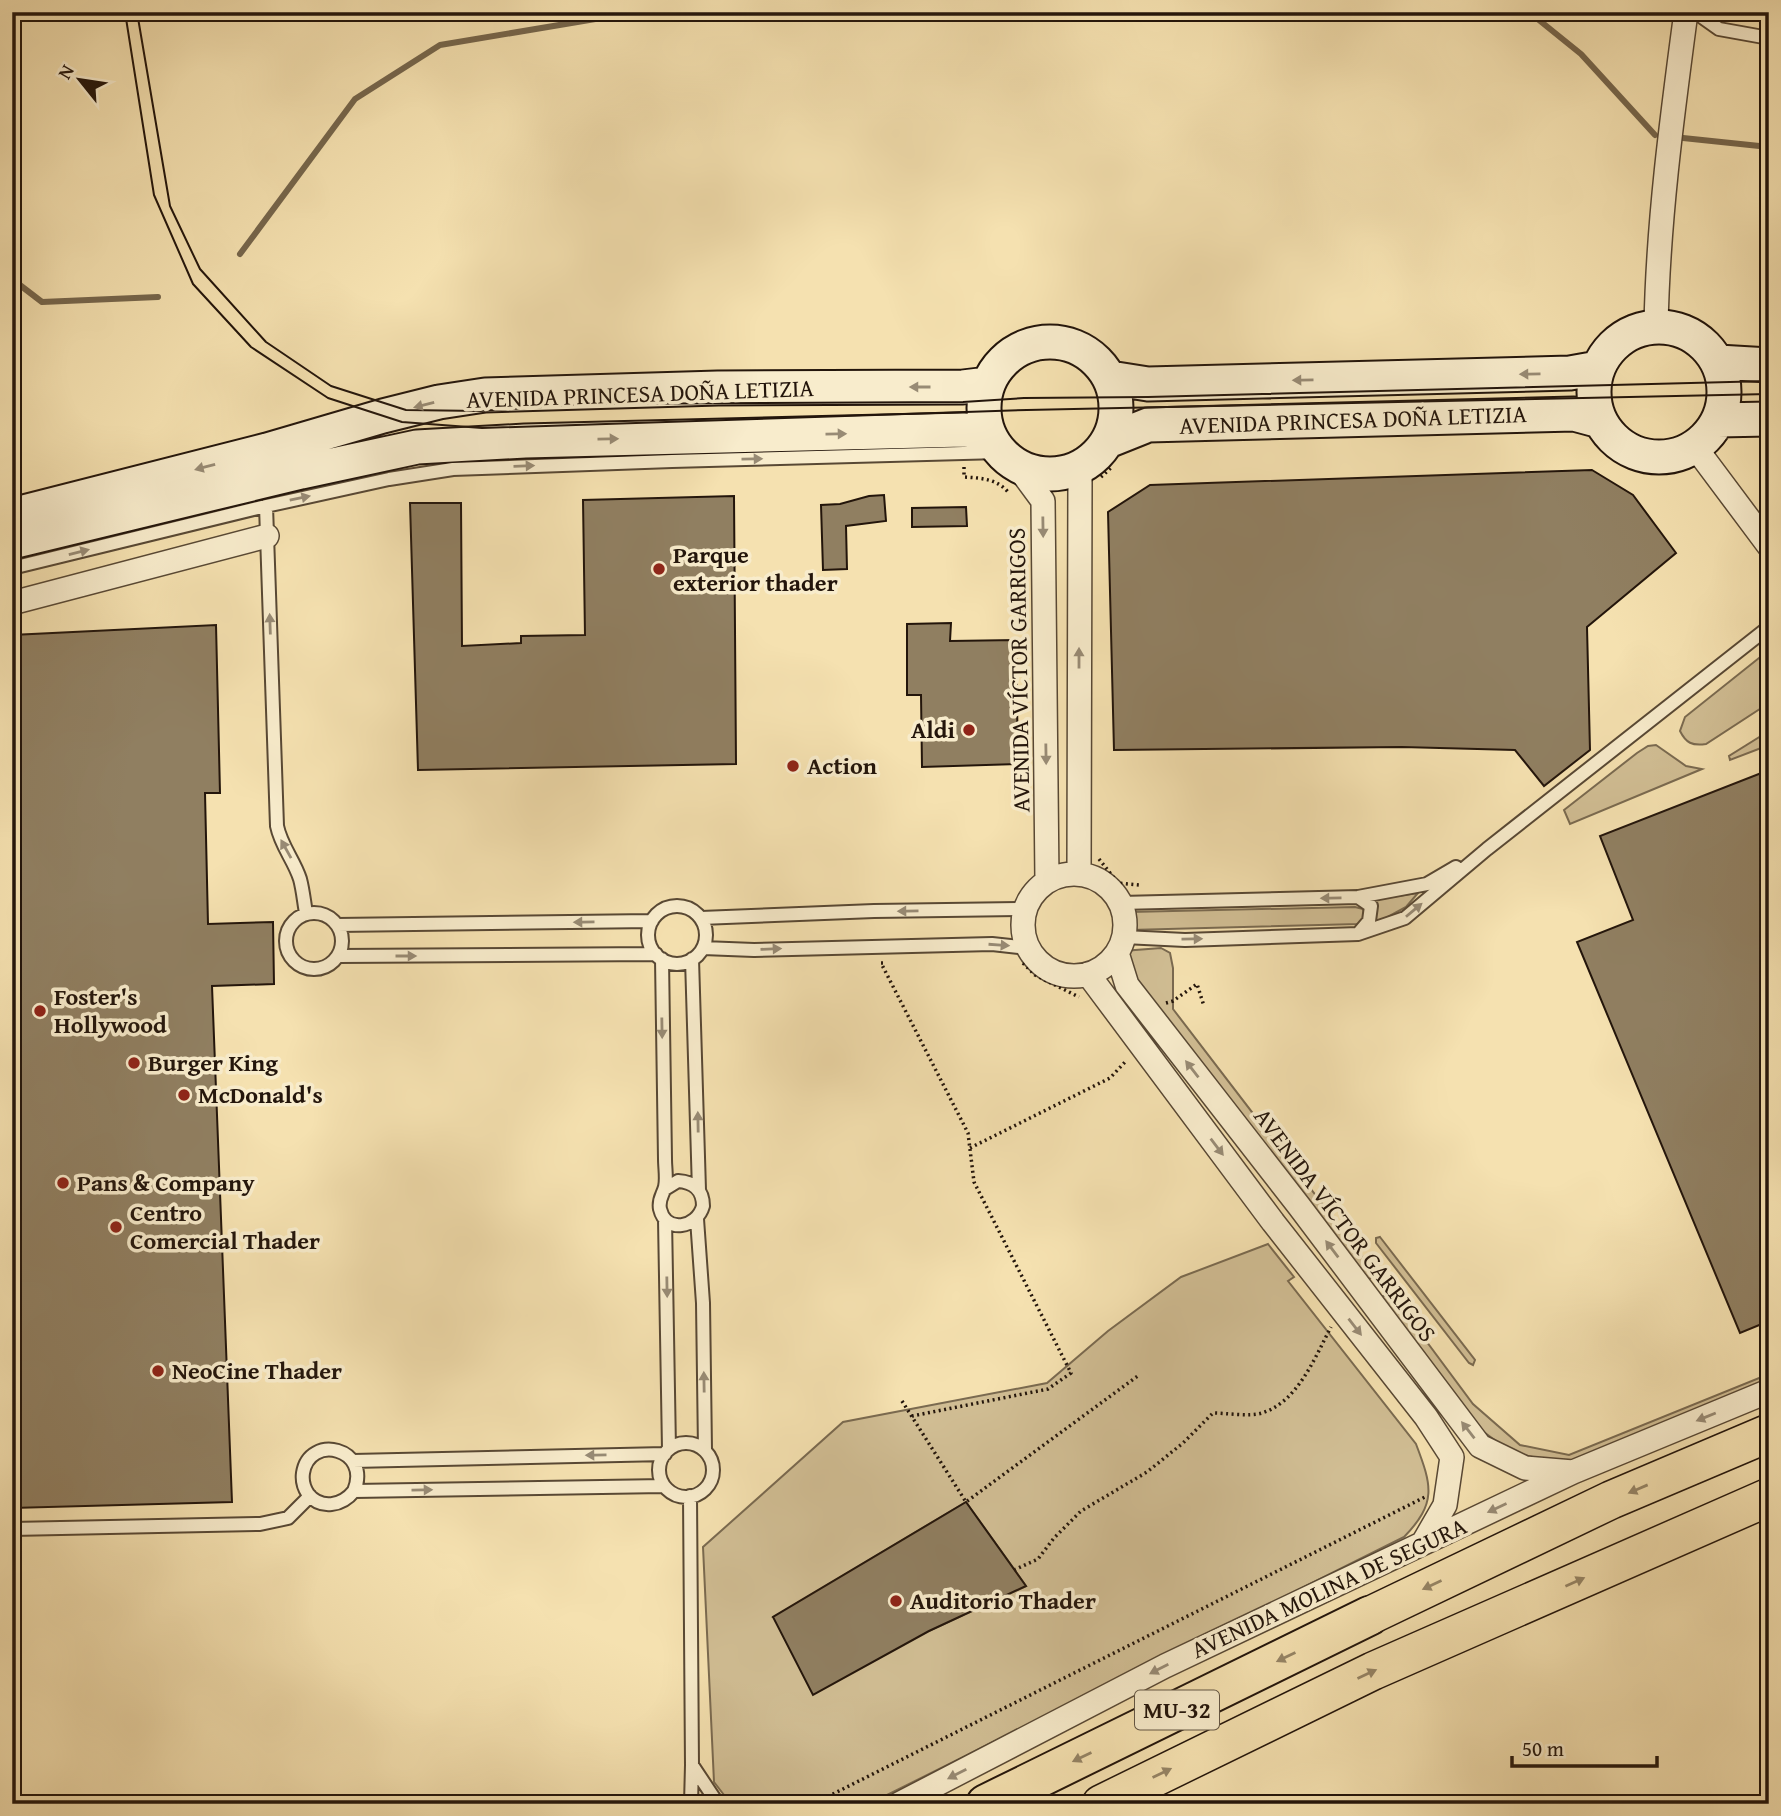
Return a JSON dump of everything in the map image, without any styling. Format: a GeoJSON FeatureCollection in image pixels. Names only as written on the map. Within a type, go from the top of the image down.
{"type":"FeatureCollection","features":[{"type":"Feature","properties":{"kind":"highway","name":"MU-32"},"geometry":{"type":"LineString","coordinates":[[986,1804],[1369,1616]]}},
{"type":"Feature","properties":{"kind":"main road","name":"AVENIDA MOLINA DE SEGURA"},"geometry":{"type":"LineString","coordinates":[[1369,1616],[1611,1500],[1769,1433]]}},
{"type":"Feature","properties":{"kind":"main road"},"geometry":{"type":"LineString","coordinates":[[1101,1804],[1373,1671],[1769,1497]]}},
{"type":"Feature","properties":{"kind":"street"},"geometry":{"type":"LineString","coordinates":[[1656,327],[1656,267],[1686,12]]}},
{"type":"Feature","properties":{"kind":"street"},"geometry":{"type":"LineString","coordinates":[[1656,327],[1681,330],[1702,342],[1718,362],[1724,391],[1718,420],[1708,435],[1695,447],[1669,456],[1641,456],[1624,448],[1600,421],[1594,395],[1598,368],[1612,347],[1632,333],[1656,327]]}},
{"type":"Feature","properties":{"kind":"street"},"geometry":{"type":"LineString","coordinates":[[1079,874],[1080,479],[1086,475],[1093,459],[1114,450],[1114,368],[1100,363],[1081,348],[1058,341],[1035,343],[1013,352],[986,375],[983,407],[1002,450],[1051,475],[1086,475]]}},
{"type":"Feature","properties":{"kind":"street"},"geometry":{"type":"LineString","coordinates":[[1718,362],[1769,365]]}},
{"type":"Feature","properties":{"kind":"street","name":"AVENIDA PRINCESA DOÑA LETIZIA"},"geometry":{"type":"LineString","coordinates":[[1114,368],[1148,384],[1570,373],[1598,368]]}},
{"type":"Feature","properties":{"kind":"street","name":"AVENIDA PRINCESA DOÑA LETIZIA"},"geometry":{"type":"LineString","coordinates":[[12,515],[268,450],[345,425],[439,402],[485,395],[693,389],[963,387],[986,375]]}},
{"type":"Feature","properties":{"kind":"street","name":"AVENIDA PRINCESA DOÑA LETIZIA"},"geometry":{"type":"LineString","coordinates":[[1114,450],[1148,425],[1574,414],[1600,421]]}},
{"type":"Feature","properties":{"kind":"street"},"geometry":{"type":"LineString","coordinates":[[1718,420],[1769,419]]}},
{"type":"Feature","properties":{"kind":"street","name":"AVENIDA PRINCESA DOÑA LETIZIA"},"geometry":{"type":"LineString","coordinates":[[12,542],[301,472],[417,447],[524,441],[963,430],[1002,450]]}},
{"type":"Feature","properties":{"kind":"street"},"geometry":{"type":"LineString","coordinates":[[1695,447],[1769,546]]}},
{"type":"Feature","properties":{"kind":"street","name":"AVENIDA VÍCTOR GARRIGOS"},"geometry":{"type":"LineString","coordinates":[[1002,450],[1043,501],[1047,881]]}},
{"type":"Feature","properties":{"kind":"street"},"geometry":{"type":"LineString","coordinates":[[12,603],[267,536]]}},
{"type":"Feature","properties":{"kind":"street"},"geometry":{"type":"LineString","coordinates":[[1063,874],[1079,874],[1096,878],[1111,888],[1121,903],[1125,920],[1120,945],[1104,966],[1088,974],[1072,976],[1054,972],[1024,954],[1023,931],[1025,909],[1034,893],[1047,881],[1063,874]]}},
{"type":"Feature","properties":{"kind":"street","name":"AVENIDA VÍCTOR GARRIGOS"},"geometry":{"type":"LineString","coordinates":[[1120,945],[1127,985],[1480,1446],[1525,1468],[1573,1472]]}},
{"type":"Feature","properties":{"kind":"street"},"geometry":{"type":"LineString","coordinates":[[1088,974],[1279,1230],[1426,1418],[1452,1457],[1445,1505],[1423,1543]]}},
{"type":"Feature","properties":{"kind":"street","name":"AVENIDA MOLINA DE SEGURA"},"geometry":{"type":"LineString","coordinates":[[899,1804],[1165,1666],[1423,1543],[1573,1472],[1769,1391]]}},
{"type":"Feature","properties":{"kind":"lane"},"geometry":{"type":"LineString","coordinates":[[1695,12],[1720,29],[1769,38]]}},
{"type":"Feature","properties":{"kind":"lane"},"geometry":{"type":"LineString","coordinates":[[12,568],[266,506],[389,479],[453,469],[1002,450]]}},
{"type":"Feature","properties":{"kind":"lane"},"geometry":{"type":"LineString","coordinates":[[266,506],[277,827],[281,842],[300,881],[306,913]]}},
{"type":"Feature","properties":{"kind":"lane"},"geometry":{"type":"LineString","coordinates":[[1120,945],[1358,934],[1405,918],[1487,849],[1769,627]]}},
{"type":"Feature","properties":{"kind":"lane"},"geometry":{"type":"LineString","coordinates":[[1121,903],[1358,897],[1427,884],[1487,849]]}},
{"type":"Feature","properties":{"kind":"lane"},"geometry":{"type":"LineString","coordinates":[[1358,897],[1371,906],[1369,921],[1358,934]]}},
{"type":"Feature","properties":{"kind":"lane"},"geometry":{"type":"LineString","coordinates":[[338,956],[659,957],[677,964],[692,960],[703,948],[706,938],[701,918],[690,909],[669,907],[652,921],[649,932],[650,944],[659,957],[664,1189],[659,1203],[665,1219],[671,1223],[684,1226],[697,1219]]}},
{"type":"Feature","properties":{"kind":"lane"},"geometry":{"type":"LineString","coordinates":[[701,918],[874,911],[1025,909]]}},
{"type":"Feature","properties":{"kind":"lane"},"geometry":{"type":"LineString","coordinates":[[306,913],[320,913],[333,919],[337,925],[342,940],[338,956],[333,962],[319,969],[301,967],[293,961],[285,944],[290,925],[306,913]]}},
{"type":"Feature","properties":{"kind":"lane"},"geometry":{"type":"LineString","coordinates":[[337,925],[652,921]]}},
{"type":"Feature","properties":{"kind":"lane"},"geometry":{"type":"LineString","coordinates":[[703,948],[754,950],[992,944],[1024,954]]}},
{"type":"Feature","properties":{"kind":"lane"},"geometry":{"type":"LineString","coordinates":[[354,1491],[664,1486],[676,1494],[690,1496],[707,1487],[712,1478],[710,1458],[705,1450],[703,1303],[697,1219],[704,1206],[699,1190],[692,960]]}},
{"type":"Feature","properties":{"kind":"lane"},"geometry":{"type":"LineString","coordinates":[[664,1189],[678,1181],[693,1184],[699,1190]]}},
{"type":"Feature","properties":{"kind":"lane"},"geometry":{"type":"LineString","coordinates":[[664,1486],[660,1466],[667,1452],[665,1219]]}},
{"type":"Feature","properties":{"kind":"lane"},"geometry":{"type":"LineString","coordinates":[[353,1461],[667,1452],[682,1443],[690,1443],[705,1450]]}},
{"type":"Feature","properties":{"kind":"lane"},"geometry":{"type":"LineString","coordinates":[[321,1450],[339,1450],[353,1461],[358,1476],[354,1491],[349,1497],[333,1504],[325,1504],[310,1496],[305,1489],[303,1470],[313,1455],[321,1450]]}},
{"type":"Feature","properties":{"kind":"lane"},"geometry":{"type":"LineString","coordinates":[[12,1529],[260,1524],[288,1518],[310,1496]]}},
{"type":"Feature","properties":{"kind":"lane"},"geometry":{"type":"LineString","coordinates":[[690,1496],[691,1804]]}},
{"type":"Feature","properties":{"kind":"lane"},"geometry":{"type":"LineString","coordinates":[[692,1765],[718,1804]]}},
{"type":"Feature","properties":{"kind":"path"},"geometry":{"type":"LineString","coordinates":[[986,375],[998,348],[1034,327],[1056,327],[1088,337],[1114,368]]}},
{"type":"Feature","properties":{"kind":"path"},"geometry":{"type":"LineString","coordinates":[[1086,475],[1114,450]]}},
{"type":"Feature","properties":{"kind":"path"},"geometry":{"type":"LineString","coordinates":[[1024,954],[1035,975],[1084,1000]]}},
{"type":"Feature","properties":{"kind":"path"},"geometry":{"type":"LineString","coordinates":[[890,963],[881,963],[968,1133],[974,1182],[1071,1373],[1048,1389],[912,1416]]}},
{"type":"Feature","properties":{"kind":"path"},"geometry":{"type":"LineString","coordinates":[[1164,1003],[1173,1001],[1197,984],[1204,1006]]}},
{"type":"Feature","properties":{"kind":"path"},"geometry":{"type":"LineString","coordinates":[[970,1148],[1110,1078],[1131,1056]]}},
{"type":"Feature","properties":{"kind":"path"},"geometry":{"type":"LineString","coordinates":[[1014,1570],[1038,1559],[1081,1511],[1147,1472],[1183,1443],[1213,1413],[1260,1414],[1283,1402],[1302,1381],[1334,1322]]}},
{"type":"Feature","properties":{"kind":"path"},"geometry":{"type":"LineString","coordinates":[[902,1401],[966,1502],[1139,1375]]}},
{"type":"Feature","properties":{"kind":"path"},"geometry":{"type":"LineString","coordinates":[[813,1804],[1429,1494]]}},
{"type":"Feature","properties":{"kind":"shaded area"},"geometry":{"type":"Polygon","coordinates":[[[1769,650],[1769,703],[1706,744],[1687,741],[1680,731],[1685,717],[1769,650]]]}},
{"type":"Feature","properties":{"kind":"shaded area"},"geometry":{"type":"Polygon","coordinates":[[[1769,731],[1769,745],[1730,760],[1729,756],[1769,731]]]}},
{"type":"Feature","properties":{"kind":"shaded area"},"geometry":{"type":"Polygon","coordinates":[[[1656,745],[1686,766],[1702,769],[1570,824],[1564,810],[1637,753],[1648,746],[1656,745]]]}},
{"type":"Feature","properties":{"kind":"shaded area"},"geometry":{"type":"Polygon","coordinates":[[[1418,893],[1406,907],[1373,925],[1376,912],[1370,900],[1418,893]]]}},
{"type":"Feature","properties":{"kind":"shaded area"},"geometry":{"type":"Polygon","coordinates":[[[1355,907],[1363,909],[1365,915],[1359,924],[1130,930],[1129,912],[1355,907]]]}},
{"type":"Feature","properties":{"kind":"shaded area"},"geometry":{"type":"Polygon","coordinates":[[[1161,948],[1170,953],[1173,968],[1173,1009],[1376,1274],[1365,1282],[1129,974],[1123,951],[1161,948]]]}},
{"type":"Feature","properties":{"kind":"shaded area"},"geometry":{"type":"Polygon","coordinates":[[[1380,1237],[1475,1360],[1473,1365],[1376,1243],[1376,1238],[1380,1237]]]}},
{"type":"Feature","properties":{"kind":"shaded area"},"geometry":{"type":"Polygon","coordinates":[[[1268,1244],[1294,1277],[1288,1281],[1416,1444],[1426,1471],[1428,1494],[1427,1504],[1415,1525],[1404,1537],[869,1804],[731,1804],[714,1782],[703,1547],[843,1422],[1047,1383],[1108,1331],[1181,1277],[1268,1244]],[[966,1502],[774,1617],[929,1631],[1026,1586],[966,1502]]]}},
{"type":"Feature","properties":{"kind":"shaded area"},"geometry":{"type":"Polygon","coordinates":[[[1392,1295],[1473,1404],[1520,1445],[1569,1455],[1769,1374],[1769,1383],[1564,1464],[1511,1452],[1477,1427],[1382,1304],[1383,1296],[1392,1295]]]}},
{"type":"Feature","properties":{"kind":"building"},"geometry":{"type":"Polygon","coordinates":[[[1592,470],[1633,495],[1676,553],[1587,627],[1590,750],[1544,786],[1515,750],[1402,747],[1114,750],[1108,512],[1150,485],[1592,470]]]}},
{"type":"Feature","properties":{"kind":"building"},"geometry":{"type":"Polygon","coordinates":[[[884,495],[886,521],[846,526],[847,569],[823,570],[821,505],[884,495]]]}},
{"type":"Feature","properties":{"kind":"building","name":"Parque exterior thader"},"geometry":{"type":"Polygon","coordinates":[[[734,496],[736,764],[418,770],[410,503],[461,503],[462,646],[521,643],[521,636],[585,635],[583,500],[734,496]]]}},
{"type":"Feature","properties":{"kind":"building"},"geometry":{"type":"Polygon","coordinates":[[[966,507],[967,526],[912,527],[912,508],[966,507]]]}},
{"type":"Feature","properties":{"kind":"building","name":"Aldi"},"geometry":{"type":"Polygon","coordinates":[[[951,623],[950,641],[1016,640],[1018,764],[922,767],[921,695],[907,695],[907,624],[951,623]]]}},
{"type":"Feature","properties":{"kind":"building","name":"Centro Comercial Thader"},"geometry":{"type":"Polygon","coordinates":[[[216,625],[220,793],[205,793],[208,924],[273,922],[274,984],[212,986],[232,1502],[12,1508],[12,635],[216,625]]]}},
{"type":"Feature","properties":{"kind":"building"},"geometry":{"type":"Polygon","coordinates":[[[1769,770],[1769,1321],[1740,1333],[1577,942],[1633,920],[1600,836],[1769,770]]]}},
{"type":"Feature","properties":{"kind":"building","name":"Auditorio Thader"},"geometry":{"type":"Polygon","coordinates":[[[966,1502],[1026,1586],[929,1631],[813,1695],[773,1617],[966,1502]]]}},
{"type":"Feature","properties":{"kind":"waterway"},"geometry":{"type":"LineString","coordinates":[[240,254],[355,99],[440,45],[637,12]]}},
{"type":"Feature","properties":{"kind":"waterway"},"geometry":{"type":"LineString","coordinates":[[1529,12],[1581,54],[1655,135]]}},
{"type":"Feature","properties":{"kind":"waterway"},"geometry":{"type":"LineString","coordinates":[[1683,138],[1769,147]]}},
{"type":"Feature","properties":{"kind":"waterway"},"geometry":{"type":"LineString","coordinates":[[12,279],[42,302],[158,297]]}},
{"type":"Feature","properties":{"kind":"tram line"},"geometry":{"type":"LineString","coordinates":[[125,12],[154,195],[193,284],[251,347],[328,398],[402,422],[482,428],[1027,410],[1769,394]]}},
{"type":"Feature","properties":{"kind":"tram line"},"geometry":{"type":"LineString","coordinates":[[137,12],[170,206],[200,269],[266,342],[331,386],[406,410],[480,411],[588,404],[963,402],[1024,398],[1769,381]]}},
{"type":"Feature","properties":{"kind":"place","name":"Parque exterior thader"},"geometry":{"type":"Point","coordinates":[659,569]}},
{"type":"Feature","properties":{"kind":"place","name":"Aldi"},"geometry":{"type":"Point","coordinates":[969,730]}},
{"type":"Feature","properties":{"kind":"place","name":"Action"},"geometry":{"type":"Point","coordinates":[793,766]}},
{"type":"Feature","properties":{"kind":"place","name":"Foster's Hollywood"},"geometry":{"type":"Point","coordinates":[40,1011]}},
{"type":"Feature","properties":{"kind":"place","name":"Burger King"},"geometry":{"type":"Point","coordinates":[134,1063]}},
{"type":"Feature","properties":{"kind":"place","name":"McDonald's"},"geometry":{"type":"Point","coordinates":[184,1095]}},
{"type":"Feature","properties":{"kind":"place","name":"Pans & Company"},"geometry":{"type":"Point","coordinates":[63,1183]}},
{"type":"Feature","properties":{"kind":"place","name":"Centro Comercial Thader"},"geometry":{"type":"Point","coordinates":[116,1227]}},
{"type":"Feature","properties":{"kind":"place","name":"NeoCine Thader"},"geometry":{"type":"Point","coordinates":[158,1371]}},
{"type":"Feature","properties":{"kind":"place","name":"Auditorio Thader"},"geometry":{"type":"Point","coordinates":[896,1601]}}]}
